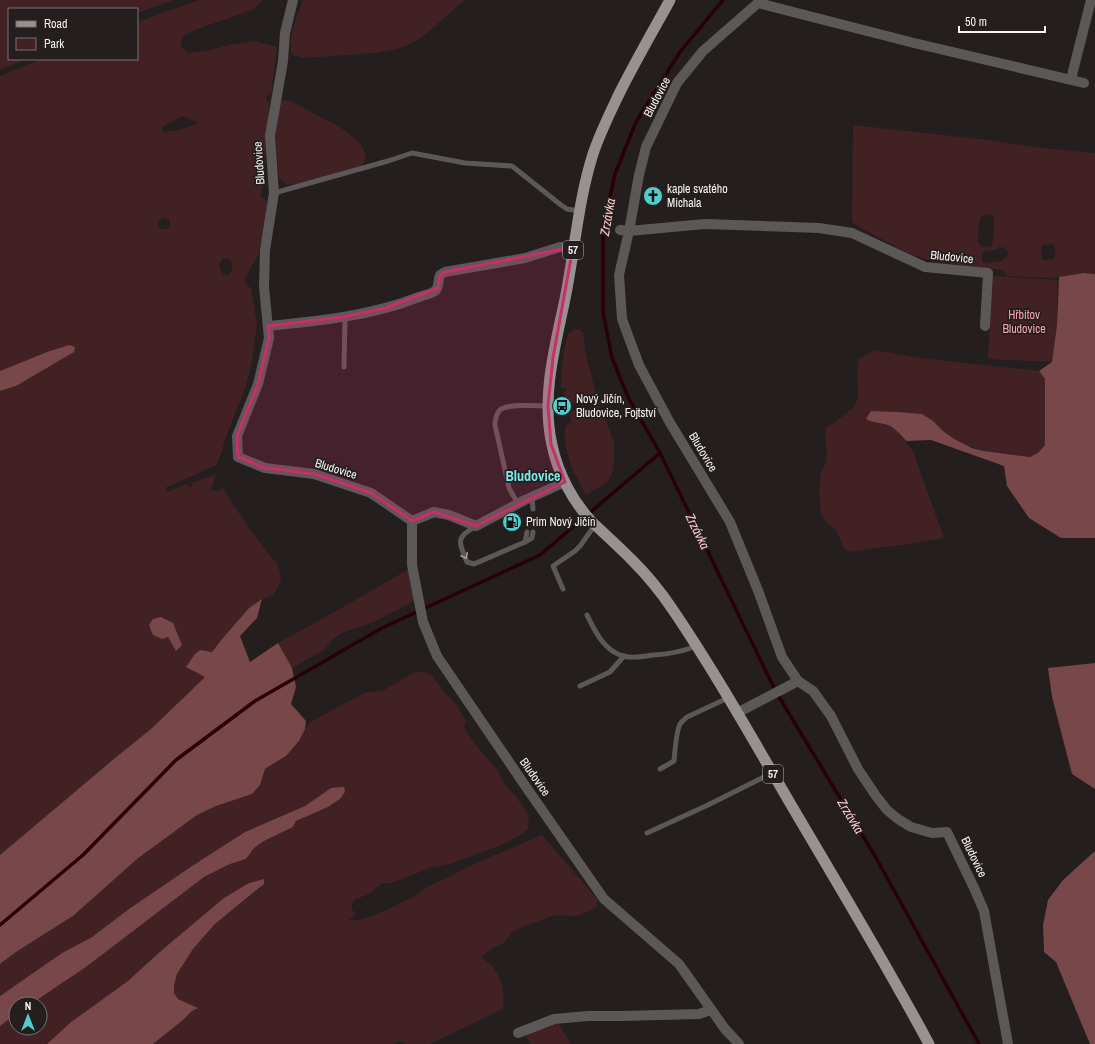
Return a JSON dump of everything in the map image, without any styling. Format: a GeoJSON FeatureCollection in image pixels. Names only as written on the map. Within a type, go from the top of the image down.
{"type":"FeatureCollection","features":[{"type":"Feature","properties":{"kind":"main road","name":"57"},"geometry":{"type":"LineString","coordinates":[[670,0],[628,76],[598,140],[588,173],[579,211],[568,286],[548,391],[551,444],[565,482],[582,510],[654,583],[675,612],[772,772],[902,994],[929,1044]]}},
{"type":"Feature","properties":{"kind":"street","name":"Bludovice"},"geometry":{"type":"LineString","coordinates":[[293,0],[285,33],[283,61],[270,136],[274,193],[264,250],[264,288],[269,338],[258,384],[237,436],[238,457],[265,468],[314,474],[372,493],[412,521],[412,565],[423,622],[437,656],[604,898],[679,964],[725,1029],[739,1044]]}},
{"type":"Feature","properties":{"kind":"street"},"geometry":{"type":"LineString","coordinates":[[1071,79],[1091,0]]}},
{"type":"Feature","properties":{"kind":"street","name":"Bludovice"},"geometry":{"type":"LineString","coordinates":[[1008,1044],[984,911],[947,832],[932,833],[911,827],[887,810],[858,769],[831,716],[814,691],[794,683],[782,657],[759,593],[730,522],[669,421],[634,354],[622,319],[619,275],[624,230],[646,147],[677,83],[703,51],[759,2],[914,43],[1084,83]]}},
{"type":"Feature","properties":{"kind":"street","name":"Bludovice"},"geometry":{"type":"LineString","coordinates":[[624,230],[705,224],[819,228],[852,233],[924,267],[988,273],[985,326]]}},
{"type":"Feature","properties":{"kind":"street"},"geometry":{"type":"LineString","coordinates":[[268,326],[345,317],[398,305],[433,292],[438,287],[440,275],[445,272],[525,258],[560,247],[573,247]]}},
{"type":"Feature","properties":{"kind":"street"},"geometry":{"type":"LineString","coordinates":[[412,521],[434,512],[449,515],[476,526],[565,482]]}},
{"type":"Feature","properties":{"kind":"street"},"geometry":{"type":"LineString","coordinates":[[737,713],[794,683]]}},
{"type":"Feature","properties":{"kind":"street"},"geometry":{"type":"LineString","coordinates":[[518,1033],[554,1019],[588,1016],[699,1014],[711,1010]]}},
{"type":"Feature","properties":{"kind":"lane"},"geometry":{"type":"LineString","coordinates":[[274,193],[412,153],[465,163],[512,166],[561,205],[567,209],[579,211]]}},
{"type":"Feature","properties":{"kind":"lane"},"geometry":{"type":"LineString","coordinates":[[344,367],[345,317]]}},
{"type":"Feature","properties":{"kind":"lane"},"geometry":{"type":"LineString","coordinates":[[533,509],[509,488],[495,424],[496,416],[500,410],[506,407],[521,405],[548,406]]}},
{"type":"Feature","properties":{"kind":"lane"},"geometry":{"type":"LineString","coordinates":[[563,589],[553,566],[580,546],[594,523]]}},
{"type":"Feature","properties":{"kind":"lane"},"geometry":{"type":"LineString","coordinates":[[476,526],[467,531],[462,537],[460,546],[467,562],[474,564],[525,542],[532,538],[533,532]]}},
{"type":"Feature","properties":{"kind":"lane"},"geometry":{"type":"LineString","coordinates":[[525,542],[526,532]]}},
{"type":"Feature","properties":{"kind":"lane"},"geometry":{"type":"LineString","coordinates":[[587,615],[596,633],[609,648],[615,653],[624,656],[632,657],[671,654],[696,646]]}},
{"type":"Feature","properties":{"kind":"lane"},"geometry":{"type":"LineString","coordinates":[[580,686],[610,672],[624,656]]}},
{"type":"Feature","properties":{"kind":"lane"},"geometry":{"type":"LineString","coordinates":[[660,769],[674,761],[678,730],[682,721],[687,717],[728,698]]}},
{"type":"Feature","properties":{"kind":"lane"},"geometry":{"type":"LineString","coordinates":[[647,833],[708,805],[772,772]]}},
{"type":"Feature","properties":{"kind":"highlighted area"},"geometry":{"type":"Polygon","coordinates":[[[573,247],[553,358],[548,406],[551,444],[565,482],[476,526],[434,512],[412,521],[371,493],[314,474],[265,468],[238,457],[237,436],[258,384],[269,338],[268,326],[343,317],[385,308],[438,288],[440,275],[445,272],[573,247]]]}},
{"type":"Feature","properties":{"kind":"green space"},"geometry":{"type":"Polygon","coordinates":[[[0,0],[174,0],[138,13],[138,8],[8,8],[8,60],[25,60],[0,70],[0,0]]]}},
{"type":"Feature","properties":{"kind":"green space"},"geometry":{"type":"Polygon","coordinates":[[[199,0],[263,0],[254,9],[186,34],[181,40],[181,47],[189,53],[255,41],[277,47],[271,96],[268,94],[266,99],[269,104],[261,197],[266,200],[269,206],[258,256],[245,280],[246,285],[251,288],[257,324],[252,361],[246,386],[217,465],[165,488],[167,492],[187,484],[189,487],[192,487],[192,483],[216,474],[211,491],[219,491],[222,486],[257,539],[278,565],[281,578],[279,586],[273,595],[262,599],[249,608],[212,652],[200,650],[205,677],[151,729],[0,855],[0,391],[16,386],[75,347],[69,345],[47,352],[0,371],[0,76],[40,60],[138,60],[138,22],[199,0]],[[184,116],[162,127],[164,132],[180,130],[197,124],[196,121],[190,120],[184,116]],[[163,218],[158,222],[159,227],[161,229],[167,229],[170,222],[169,219],[163,218]],[[224,258],[219,265],[225,275],[231,272],[232,263],[224,258]],[[168,637],[175,650],[182,645],[168,637]]]}},
{"type":"Feature","properties":{"kind":"green space"},"geometry":{"type":"Polygon","coordinates":[[[303,0],[465,0],[421,38],[404,47],[376,53],[306,58],[292,55],[291,48],[293,27],[303,0]]]}},
{"type":"Feature","properties":{"kind":"green space"},"geometry":{"type":"Polygon","coordinates":[[[280,100],[295,103],[351,135],[359,142],[364,150],[365,159],[361,167],[305,183],[288,185],[279,178],[276,131],[280,100]]]}},
{"type":"Feature","properties":{"kind":"green space"},"geometry":{"type":"Polygon","coordinates":[[[853,125],[988,140],[1041,148],[1095,153],[1095,274],[1084,273],[1054,278],[1007,276],[1002,270],[936,262],[910,254],[857,226],[852,221],[853,125]],[[989,214],[981,217],[978,228],[978,242],[982,247],[992,246],[994,216],[989,214]],[[1052,244],[1042,245],[1041,251],[1043,260],[1054,259],[1056,249],[1052,244]],[[1000,247],[995,250],[985,251],[982,254],[982,262],[1000,261],[1008,255],[1008,251],[1005,248],[1000,247]]]}},
{"type":"Feature","properties":{"kind":"green space","name":"Hřbitov Bludovice"},"geometry":{"type":"Polygon","coordinates":[[[992,276],[1057,280],[1057,325],[1052,362],[988,359],[992,276]]]}},
{"type":"Feature","properties":{"kind":"green space"},"geometry":{"type":"Polygon","coordinates":[[[575,329],[579,329],[583,333],[586,355],[598,401],[591,403],[568,403],[563,393],[566,391],[565,388],[561,388],[561,374],[566,341],[568,334],[575,329]]]}},
{"type":"Feature","properties":{"kind":"green space"},"geometry":{"type":"Polygon","coordinates":[[[875,350],[920,358],[1039,371],[1045,379],[1045,445],[1036,455],[1024,457],[992,452],[961,443],[951,437],[933,421],[872,422],[885,424],[896,430],[913,451],[944,538],[850,552],[844,549],[836,530],[827,523],[821,514],[819,492],[821,472],[826,462],[826,427],[834,423],[854,407],[858,397],[857,371],[859,359],[875,350]]]}},
{"type":"Feature","properties":{"kind":"green space"},"geometry":{"type":"Polygon","coordinates":[[[600,406],[614,442],[614,463],[608,482],[586,495],[569,460],[564,430],[567,424],[571,423],[570,413],[572,411],[600,406]]]}},
{"type":"Feature","properties":{"kind":"green space"},"geometry":{"type":"Polygon","coordinates":[[[409,569],[414,601],[374,622],[342,633],[333,639],[324,650],[292,668],[278,643],[409,569]]]}},
{"type":"Feature","properties":{"kind":"green space"},"geometry":{"type":"Polygon","coordinates":[[[423,671],[431,675],[456,704],[466,721],[464,727],[474,743],[496,768],[506,786],[514,794],[528,814],[528,829],[506,843],[464,859],[449,864],[432,867],[391,883],[381,884],[369,894],[354,900],[352,909],[356,915],[349,920],[360,920],[375,915],[413,897],[427,887],[468,867],[542,835],[598,900],[597,907],[582,914],[572,916],[556,915],[527,925],[512,932],[504,943],[493,948],[481,957],[492,966],[499,977],[504,998],[503,1009],[430,1044],[405,1044],[398,1041],[394,1044],[153,1044],[197,1008],[178,999],[174,993],[174,985],[177,974],[193,949],[215,924],[264,885],[190,927],[128,981],[71,1022],[47,1044],[0,1044],[0,1026],[8,1020],[8,1036],[48,1036],[48,996],[43,996],[86,967],[204,877],[230,864],[246,859],[254,848],[264,841],[293,827],[296,821],[328,807],[340,799],[345,792],[344,788],[331,788],[305,806],[245,832],[129,909],[92,937],[62,953],[0,996],[0,964],[16,952],[73,916],[137,859],[197,815],[260,785],[265,769],[286,756],[299,741],[310,722],[364,693],[382,691],[413,673],[423,671]]]}},
{"type":"Feature","properties":{"kind":"green space"},"geometry":{"type":"Polygon","coordinates":[[[558,1023],[571,1044],[531,1044],[524,1034],[558,1023]]]}},
{"type":"Feature","properties":{"kind":"shaded area"},"geometry":{"type":"Polygon","coordinates":[[[1084,273],[1095,274],[1095,538],[1061,538],[1029,518],[1007,486],[1004,466],[931,440],[906,441],[891,427],[866,419],[871,411],[922,414],[933,421],[954,439],[972,448],[1030,457],[1038,453],[1045,445],[1045,379],[1039,371],[1052,362],[1057,325],[1059,277],[1084,273]]]}},
{"type":"Feature","properties":{"kind":"shaded area"},"geometry":{"type":"Polygon","coordinates":[[[69,345],[75,347],[74,352],[16,386],[0,391],[0,371],[47,352],[69,345]]]}},
{"type":"Feature","properties":{"kind":"shaded area"},"geometry":{"type":"Polygon","coordinates":[[[262,599],[257,618],[240,636],[250,662],[278,643],[292,668],[296,687],[291,704],[306,721],[305,729],[299,741],[286,756],[265,769],[260,785],[252,794],[216,806],[197,815],[137,859],[73,916],[16,952],[0,964],[0,855],[151,729],[205,677],[186,667],[195,654],[200,650],[212,652],[249,608],[262,599]]]}},
{"type":"Feature","properties":{"kind":"shaded area"},"geometry":{"type":"Polygon","coordinates":[[[161,617],[173,623],[182,645],[176,651],[168,637],[162,639],[153,635],[149,625],[153,619],[161,617]]]}},
{"type":"Feature","properties":{"kind":"shaded area"},"geometry":{"type":"Polygon","coordinates":[[[1095,663],[1095,789],[1072,774],[1052,697],[1048,668],[1095,663]]]}},
{"type":"Feature","properties":{"kind":"shaded area"},"geometry":{"type":"Polygon","coordinates":[[[344,787],[345,792],[340,799],[328,807],[296,821],[293,827],[264,841],[254,848],[246,859],[230,864],[204,877],[86,967],[43,996],[8,996],[8,1020],[0,1026],[0,996],[62,953],[92,937],[129,909],[245,832],[305,806],[331,788],[344,787]]]}},
{"type":"Feature","properties":{"kind":"shaded area"},"geometry":{"type":"Polygon","coordinates":[[[1095,851],[1095,1044],[1090,1044],[1056,962],[1044,952],[1043,925],[1048,900],[1063,880],[1095,851]]]}},
{"type":"Feature","properties":{"kind":"shaded area"},"geometry":{"type":"Polygon","coordinates":[[[264,879],[264,884],[215,924],[193,949],[177,974],[174,985],[174,993],[178,999],[198,1008],[192,1011],[153,1044],[47,1044],[71,1022],[128,981],[162,950],[224,898],[249,883],[264,879]]]}},
{"type":"Feature","properties":{"kind":"waterway","name":"Zrzávka"},"geometry":{"type":"LineString","coordinates":[[723,0],[680,52],[636,122],[615,174],[603,228],[603,312],[612,358],[628,397],[660,453],[776,692],[875,856],[979,1044]]}},
{"type":"Feature","properties":{"kind":"waterway"},"geometry":{"type":"LineString","coordinates":[[0,925],[83,855],[176,760],[255,701],[382,628],[540,555],[660,453]]}},
{"type":"Feature","properties":{"kind":"place","name":"kaple svatého Michala"},"geometry":{"type":"Point","coordinates":[653,196]}},
{"type":"Feature","properties":{"kind":"place","name":"Nový Jičín, Bludovice, Fojtství"},"geometry":{"type":"Point","coordinates":[562,406]}},
{"type":"Feature","properties":{"kind":"place","name":"Prim Nový Jičín"},"geometry":{"type":"Point","coordinates":[512,522]}},
{"type":"Feature","properties":{"kind":"district","name":"Bludovice"},"geometry":{"type":"Point","coordinates":[533,476]}}]}
